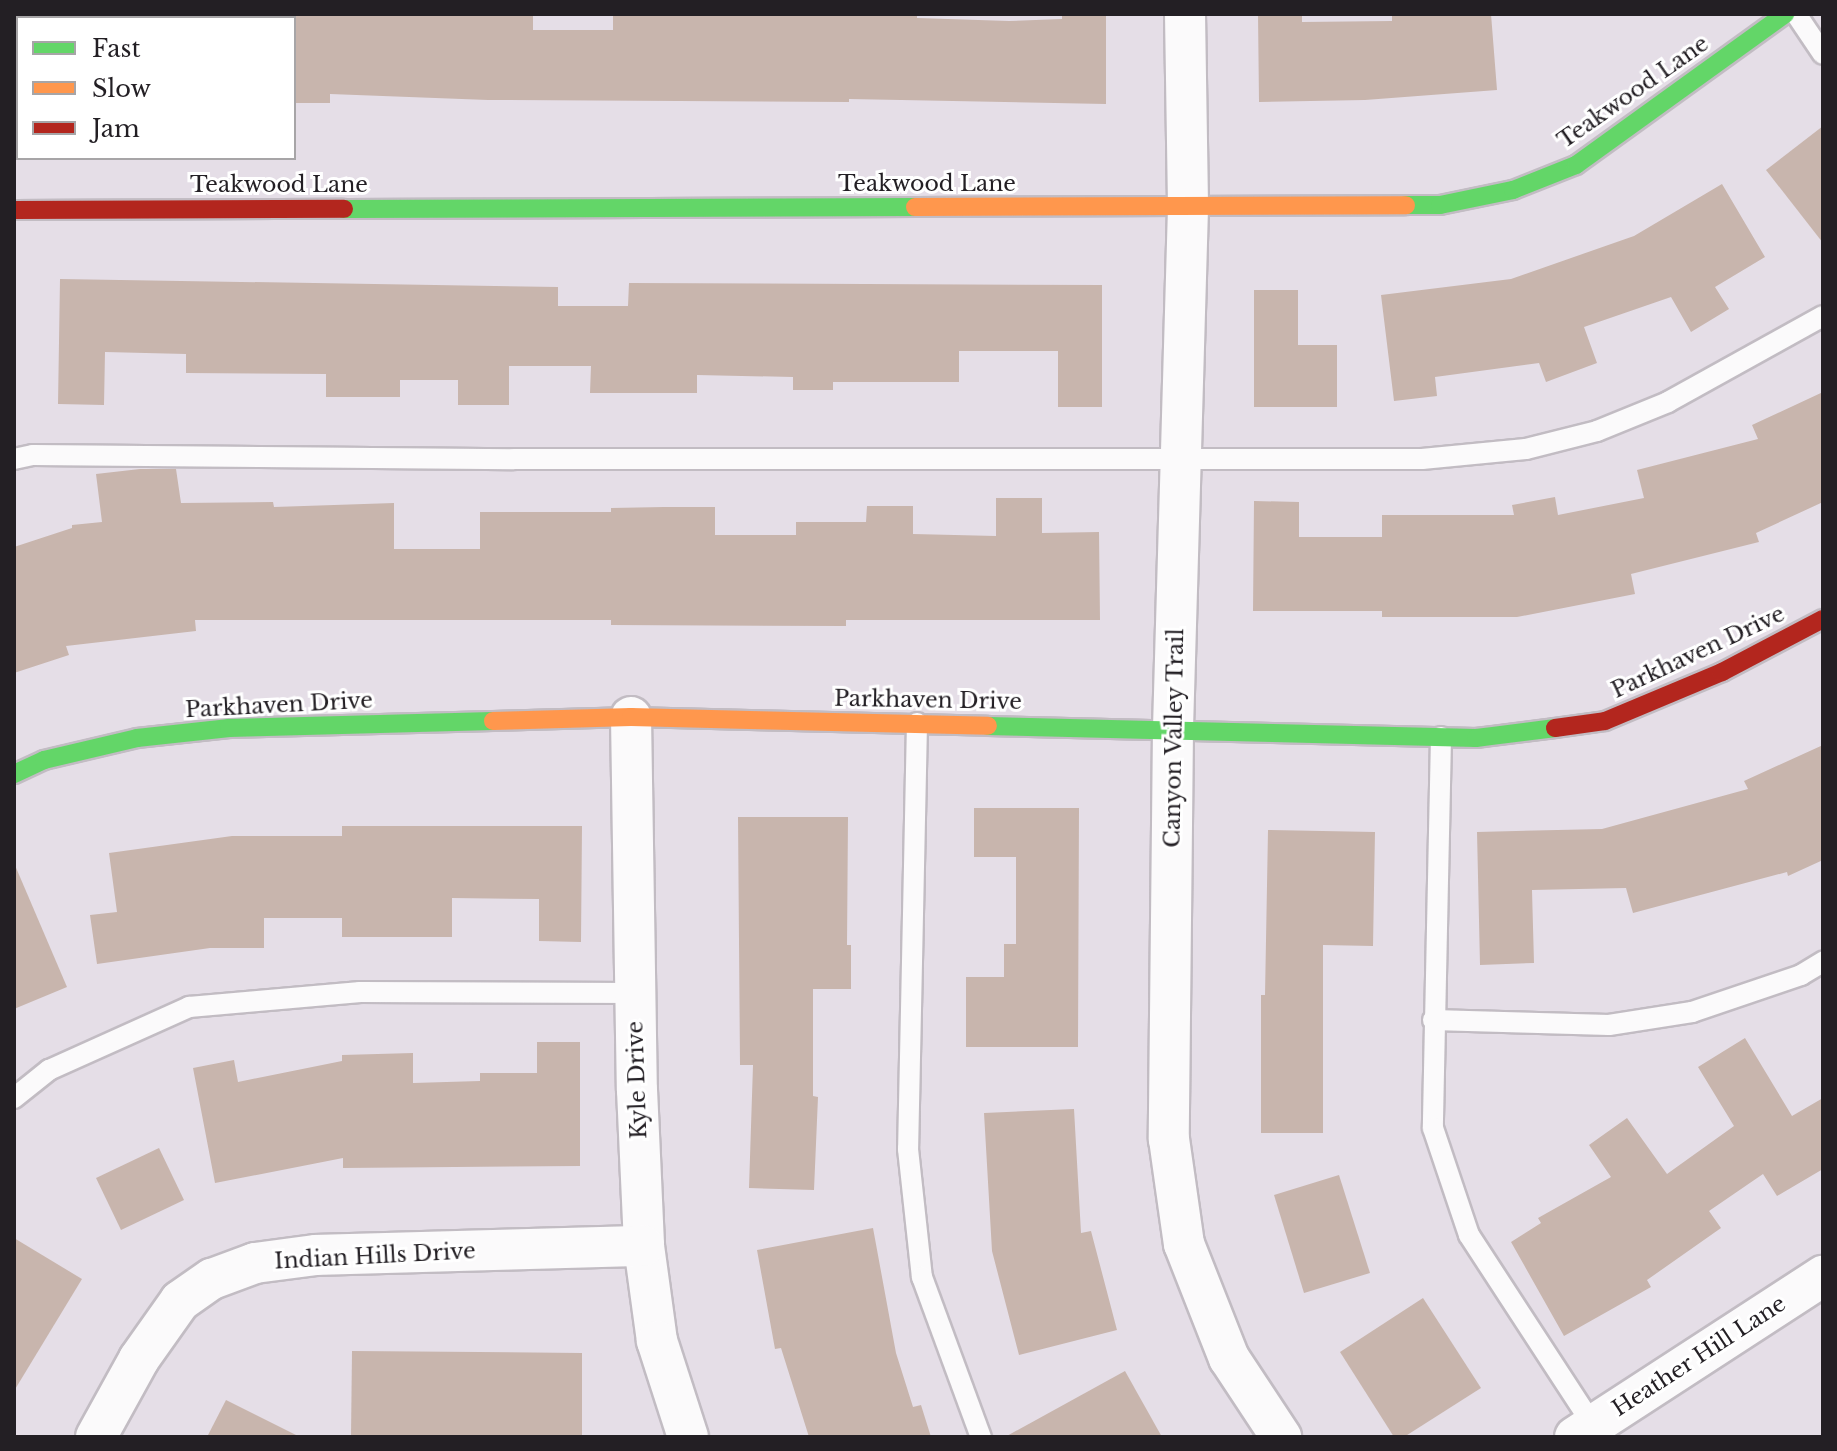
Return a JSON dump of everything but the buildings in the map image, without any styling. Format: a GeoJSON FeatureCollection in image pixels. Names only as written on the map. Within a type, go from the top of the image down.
{"type":"FeatureCollection","features":[{"type":"Feature","properties":{"kind":"street","name":"Canyon Valley Trail"},"geometry":{"type":"LineString","coordinates":[[1185,14],[1188,208],[1173,729],[1169,1139],[1184,1244],[1229,1358],[1281,1437]]}},
{"type":"Feature","properties":{"kind":"street","name":"Teakwood Lane"},"geometry":{"type":"LineString","coordinates":[[14,210],[1440,205],[1513,190],[1576,165],[1785,14]]}},
{"type":"Feature","properties":{"kind":"street","name":"Parkhaven Drive"},"geometry":{"type":"LineString","coordinates":[[14,774],[44,760],[137,738],[229,728],[631,717],[1476,738],[1605,721],[1722,672],[1823,619]]}},
{"type":"Feature","properties":{"kind":"street","name":"Kyle Drive"},"geometry":{"type":"LineString","coordinates":[[631,717],[635,993],[644,1246],[657,1341],[688,1437]]}},
{"type":"Feature","properties":{"kind":"street","name":"Indian Hills Drive"},"geometry":{"type":"LineString","coordinates":[[96,1437],[139,1359],[180,1301],[212,1279],[255,1263],[316,1255],[644,1246]]}},
{"type":"Feature","properties":{"kind":"street","name":"Heather Hill Lane"},"geometry":{"type":"LineString","coordinates":[[1584,1431],[1823,1276]]}},
{"type":"Feature","properties":{"kind":"lane"},"geometry":{"type":"LineString","coordinates":[[1796,14],[1823,54]]}},
{"type":"Feature","properties":{"kind":"lane"},"geometry":{"type":"LineString","coordinates":[[14,459],[33,455],[1422,459],[1526,449],[1597,431],[1668,402],[1823,316]]}},
{"type":"Feature","properties":{"kind":"lane"},"geometry":{"type":"LineString","coordinates":[[917,723],[908,1149],[922,1277],[981,1437]]}},
{"type":"Feature","properties":{"kind":"lane"},"geometry":{"type":"LineString","coordinates":[[1441,737],[1433,1128],[1469,1235],[1584,1431]]}},
{"type":"Feature","properties":{"kind":"lane"},"geometry":{"type":"LineString","coordinates":[[1433,1020],[1609,1025],[1692,1012],[1801,975],[1823,962]]}},
{"type":"Feature","properties":{"kind":"lane"},"geometry":{"type":"LineString","coordinates":[[14,1098],[49,1070],[189,1007],[360,992],[635,993]]}},
{"type":"Feature","properties":{"kind":"traffic: fast"},"geometry":{"type":"LineString","coordinates":[[1406,205],[1440,205],[1513,190],[1576,165],[1785,14]]}},
{"type":"Feature","properties":{"kind":"traffic: fast"},"geometry":{"type":"LineString","coordinates":[[344,209],[915,207]]}},
{"type":"Feature","properties":{"kind":"traffic: fast"},"geometry":{"type":"LineString","coordinates":[[14,774],[44,760],[137,738],[229,728],[493,721]]}},
{"type":"Feature","properties":{"kind":"traffic: fast"},"geometry":{"type":"LineString","coordinates":[[988,726],[1476,738],[1555,728]]}},
{"type":"Feature","properties":{"kind":"traffic: slow"},"geometry":{"type":"LineString","coordinates":[[915,207],[1406,205]]}},
{"type":"Feature","properties":{"kind":"traffic: slow"},"geometry":{"type":"LineString","coordinates":[[493,721],[631,717],[988,726]]}},
{"type":"Feature","properties":{"kind":"traffic: jam"},"geometry":{"type":"LineString","coordinates":[[14,210],[344,209]]}},
{"type":"Feature","properties":{"kind":"traffic: jam"},"geometry":{"type":"LineString","coordinates":[[1555,728],[1605,721],[1722,672],[1823,619]]}}]}
